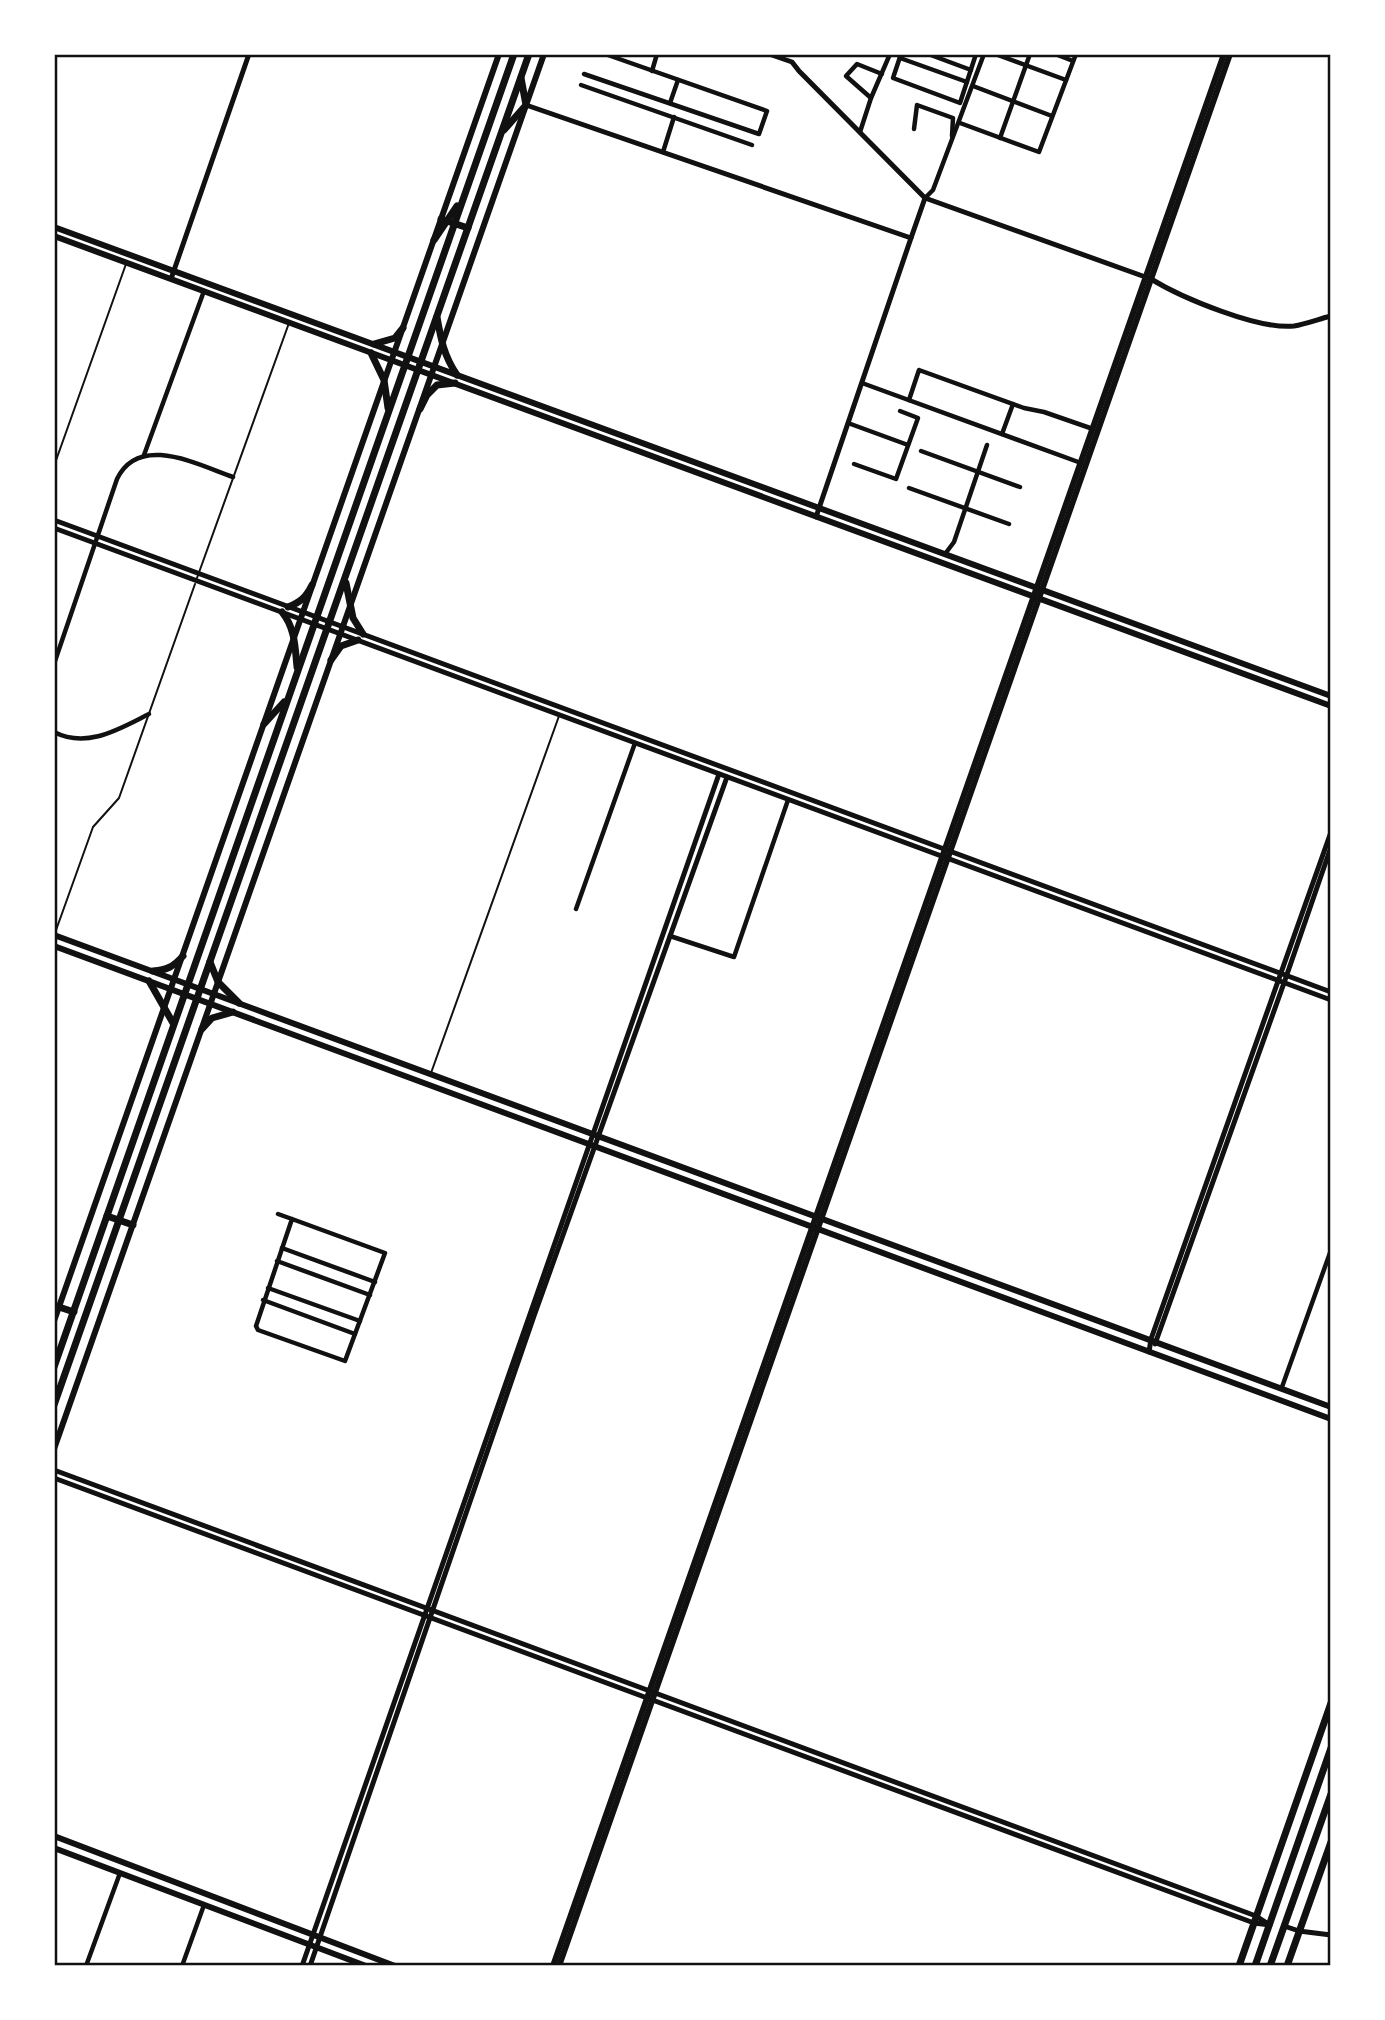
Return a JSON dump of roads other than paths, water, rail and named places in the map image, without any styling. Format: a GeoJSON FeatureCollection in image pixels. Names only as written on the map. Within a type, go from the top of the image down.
{"type":"FeatureCollection","features":[{"type":"Feature","properties":{"kind":"main road"},"geometry":{"type":"LineString","coordinates":[[54,1367],[406,361],[499,54]]}},
{"type":"Feature","properties":{"kind":"main road"},"geometry":{"type":"LineString","coordinates":[[54,1321],[434,240],[464,196],[514,54]]}},
{"type":"Feature","properties":{"kind":"main road"},"geometry":{"type":"LineString","coordinates":[[54,1405],[529,54]]}},
{"type":"Feature","properties":{"kind":"main road"},"geometry":{"type":"LineString","coordinates":[[54,1449],[544,54]]}},
{"type":"Feature","properties":{"kind":"main road"},"geometry":{"type":"LineString","coordinates":[[1039,589],[1224,54]]}},
{"type":"Feature","properties":{"kind":"main road"},"geometry":{"type":"LineString","coordinates":[[553,1966],[1037,598],[1093,429],[1230,54]]}},
{"type":"Feature","properties":{"kind":"main road"},"geometry":{"type":"LineString","coordinates":[[521,76],[526,105]]}},
{"type":"Feature","properties":{"kind":"main road"},"geometry":{"type":"LineString","coordinates":[[501,133],[526,105]]}},
{"type":"Feature","properties":{"kind":"main road"},"geometry":{"type":"LineString","coordinates":[[447,221],[468,228]]}},
{"type":"Feature","properties":{"kind":"main road"},"geometry":{"type":"LineString","coordinates":[[54,227],[173,270],[372,349],[391,360],[435,367],[456,379],[816,517],[1331,706]]}},
{"type":"Feature","properties":{"kind":"main road"},"geometry":{"type":"LineString","coordinates":[[54,236],[289,323],[372,349],[394,352],[406,361]]}},
{"type":"Feature","properties":{"kind":"main road"},"geometry":{"type":"LineString","coordinates":[[437,316],[442,347],[456,379]]}},
{"type":"Feature","properties":{"kind":"main road"},"geometry":{"type":"LineString","coordinates":[[372,349],[395,338],[403,328]]}},
{"type":"Feature","properties":{"kind":"main road"},"geometry":{"type":"LineString","coordinates":[[372,349],[384,380],[388,411]]}},
{"type":"Feature","properties":{"kind":"main road"},"geometry":{"type":"LineString","coordinates":[[420,366],[432,375],[456,379],[819,508],[1331,696]]}},
{"type":"Feature","properties":{"kind":"main road"},"geometry":{"type":"LineString","coordinates":[[420,409],[427,395],[437,385],[456,379]]}},
{"type":"Feature","properties":{"kind":"main road"},"geometry":{"type":"LineString","coordinates":[[331,660],[341,646],[361,637],[350,608],[345,579]]}},
{"type":"Feature","properties":{"kind":"main road"},"geometry":{"type":"LineString","coordinates":[[297,671],[294,638],[285,609],[307,596],[312,585]]}},
{"type":"Feature","properties":{"kind":"main road"},"geometry":{"type":"LineString","coordinates":[[264,724],[287,699]]}},
{"type":"Feature","properties":{"kind":"main road"},"geometry":{"type":"LineString","coordinates":[[54,935],[1331,1407]]}},
{"type":"Feature","properties":{"kind":"main road"},"geometry":{"type":"LineString","coordinates":[[54,946],[1331,1419]]}},
{"type":"Feature","properties":{"kind":"main road"},"geometry":{"type":"LineString","coordinates":[[153,971],[174,966],[183,957]]}},
{"type":"Feature","properties":{"kind":"main road"},"geometry":{"type":"LineString","coordinates":[[210,962],[218,982],[239,1003]]}},
{"type":"Feature","properties":{"kind":"main road"},"geometry":{"type":"LineString","coordinates":[[149,981],[173,1024]]}},
{"type":"Feature","properties":{"kind":"main road"},"geometry":{"type":"LineString","coordinates":[[202,1029],[212,1018],[233,1013]]}},
{"type":"Feature","properties":{"kind":"main road"},"geometry":{"type":"LineString","coordinates":[[107,1216],[133,1225]]}},
{"type":"Feature","properties":{"kind":"main road"},"geometry":{"type":"LineString","coordinates":[[59,1307],[74,1312]]}},
{"type":"Feature","properties":{"kind":"main road"},"geometry":{"type":"LineString","coordinates":[[559,1966],[651,1695]]}},
{"type":"Feature","properties":{"kind":"main road"},"geometry":{"type":"LineString","coordinates":[[1239,1966],[1331,1703]]}},
{"type":"Feature","properties":{"kind":"main road"},"geometry":{"type":"LineString","coordinates":[[1255,1966],[1331,1748]]}},
{"type":"Feature","properties":{"kind":"main road"},"geometry":{"type":"LineString","coordinates":[[1270,1966],[1331,1794]]}},
{"type":"Feature","properties":{"kind":"main road"},"geometry":{"type":"LineString","coordinates":[[54,1836],[395,1966]]}},
{"type":"Feature","properties":{"kind":"main road"},"geometry":{"type":"LineString","coordinates":[[1287,1966],[1331,1842]]}},
{"type":"Feature","properties":{"kind":"main road"},"geometry":{"type":"LineString","coordinates":[[54,1848],[366,1966]]}},
{"type":"Feature","properties":{"kind":"street"},"geometry":{"type":"LineString","coordinates":[[170,279],[249,54]]}},
{"type":"Feature","properties":{"kind":"street"},"geometry":{"type":"LineString","coordinates":[[584,74],[759,134],[766,111],[605,54]]}},
{"type":"Feature","properties":{"kind":"street"},"geometry":{"type":"LineString","coordinates":[[652,71],[657,54]]}},
{"type":"Feature","properties":{"kind":"street"},"geometry":{"type":"LineString","coordinates":[[769,54],[792,62],[925,198],[1148,278],[1167,289],[1253,322],[1295,326],[1331,316]]}},
{"type":"Feature","properties":{"kind":"street"},"geometry":{"type":"LineString","coordinates":[[792,62],[795,54]]}},
{"type":"Feature","properties":{"kind":"street"},"geometry":{"type":"LineString","coordinates":[[860,132],[890,54]]}},
{"type":"Feature","properties":{"kind":"street"},"geometry":{"type":"LineString","coordinates":[[924,66],[928,54],[971,70]]}},
{"type":"Feature","properties":{"kind":"street"},"geometry":{"type":"LineString","coordinates":[[967,82],[901,56],[893,78],[960,103],[967,82],[971,70],[976,54]]}},
{"type":"Feature","properties":{"kind":"street"},"geometry":{"type":"LineString","coordinates":[[951,137],[960,123],[984,54]]}},
{"type":"Feature","properties":{"kind":"street"},"geometry":{"type":"LineString","coordinates":[[995,54],[1066,80]]}},
{"type":"Feature","properties":{"kind":"street"},"geometry":{"type":"LineString","coordinates":[[1000,138],[1030,54]]}},
{"type":"Feature","properties":{"kind":"street"},"geometry":{"type":"LineString","coordinates":[[1055,54],[1073,61]]}},
{"type":"Feature","properties":{"kind":"street"},"geometry":{"type":"LineString","coordinates":[[960,123],[1039,152],[1076,54]]}},
{"type":"Feature","properties":{"kind":"street"},"geometry":{"type":"LineString","coordinates":[[871,98],[846,76],[857,64],[882,74]]}},
{"type":"Feature","properties":{"kind":"street"},"geometry":{"type":"LineString","coordinates":[[670,103],[678,80]]}},
{"type":"Feature","properties":{"kind":"street"},"geometry":{"type":"LineString","coordinates":[[581,85],[752,145]]}},
{"type":"Feature","properties":{"kind":"street"},"geometry":{"type":"LineString","coordinates":[[973,86],[1052,116]]}},
{"type":"Feature","properties":{"kind":"street"},"geometry":{"type":"LineString","coordinates":[[526,105],[911,238]]}},
{"type":"Feature","properties":{"kind":"street"},"geometry":{"type":"LineString","coordinates":[[816,517],[925,198],[933,190],[951,137],[953,118],[917,105],[914,130]]}},
{"type":"Feature","properties":{"kind":"street"},"geometry":{"type":"LineString","coordinates":[[663,152],[674,117]]}},
{"type":"Feature","properties":{"kind":"street"},"geometry":{"type":"LineString","coordinates":[[144,455],[204,291]]}},
{"type":"Feature","properties":{"kind":"street"},"geometry":{"type":"LineString","coordinates":[[909,400],[919,370],[1093,429]]}},
{"type":"Feature","properties":{"kind":"street"},"geometry":{"type":"LineString","coordinates":[[862,383],[1081,463]]}},
{"type":"Feature","properties":{"kind":"street"},"geometry":{"type":"LineString","coordinates":[[1002,434],[1013,404]]}},
{"type":"Feature","properties":{"kind":"street"},"geometry":{"type":"LineString","coordinates":[[854,464],[896,478],[918,418],[900,411]]}},
{"type":"Feature","properties":{"kind":"street"},"geometry":{"type":"LineString","coordinates":[[848,423],[908,445]]}},
{"type":"Feature","properties":{"kind":"street"},"geometry":{"type":"LineString","coordinates":[[945,555],[954,542],[987,445]]}},
{"type":"Feature","properties":{"kind":"street"},"geometry":{"type":"LineString","coordinates":[[921,451],[1020,487]]}},
{"type":"Feature","properties":{"kind":"street"},"geometry":{"type":"LineString","coordinates":[[54,664],[121,472],[126,466],[144,455],[162,455],[179,458],[233,477]]}},
{"type":"Feature","properties":{"kind":"street"},"geometry":{"type":"LineString","coordinates":[[909,488],[1009,524]]}},
{"type":"Feature","properties":{"kind":"street"},"geometry":{"type":"LineString","coordinates":[[54,520],[97,540]]}},
{"type":"Feature","properties":{"kind":"street"},"geometry":{"type":"LineString","coordinates":[[54,528],[97,540],[1331,992]]}},
{"type":"Feature","properties":{"kind":"street"},"geometry":{"type":"LineString","coordinates":[[361,637],[559,715],[1331,1000]]}},
{"type":"Feature","properties":{"kind":"street"},"geometry":{"type":"LineString","coordinates":[[54,732],[75,740],[99,736],[149,714]]}},
{"type":"Feature","properties":{"kind":"street"},"geometry":{"type":"LineString","coordinates":[[576,909],[635,743]]}},
{"type":"Feature","properties":{"kind":"street"},"geometry":{"type":"LineString","coordinates":[[302,1966],[309,1945],[316,1937],[719,774]]}},
{"type":"Feature","properties":{"kind":"street"},"geometry":{"type":"LineString","coordinates":[[596,1134],[726,777]]}},
{"type":"Feature","properties":{"kind":"street"},"geometry":{"type":"LineString","coordinates":[[670,936],[734,957],[788,800]]}},
{"type":"Feature","properties":{"kind":"street"},"geometry":{"type":"LineString","coordinates":[[1284,975],[1331,832]]}},
{"type":"Feature","properties":{"kind":"street"},"geometry":{"type":"LineString","coordinates":[[1149,1352],[1331,847]]}},
{"type":"Feature","properties":{"kind":"street"},"geometry":{"type":"LineString","coordinates":[[278,1214],[292,1219],[385,1253],[345,1361],[258,1330],[256,1326],[292,1219]]}},
{"type":"Feature","properties":{"kind":"street"},"geometry":{"type":"LineString","coordinates":[[282,1248],[375,1282]]}},
{"type":"Feature","properties":{"kind":"street"},"geometry":{"type":"LineString","coordinates":[[1282,1387],[1331,1250]]}},
{"type":"Feature","properties":{"kind":"street"},"geometry":{"type":"LineString","coordinates":[[277,1261],[370,1295]]}},
{"type":"Feature","properties":{"kind":"street"},"geometry":{"type":"LineString","coordinates":[[268,1288],[360,1321]]}},
{"type":"Feature","properties":{"kind":"street"},"geometry":{"type":"LineString","coordinates":[[264,1300],[355,1334]]}},
{"type":"Feature","properties":{"kind":"street"},"geometry":{"type":"LineString","coordinates":[[54,1471],[428,1613]]}},
{"type":"Feature","properties":{"kind":"street"},"geometry":{"type":"LineString","coordinates":[[54,1478],[1270,1924]]}},
{"type":"Feature","properties":{"kind":"street"},"geometry":{"type":"LineString","coordinates":[[86,1966],[120,1874]]}},
{"type":"Feature","properties":{"kind":"street"},"geometry":{"type":"LineString","coordinates":[[182,1966],[204,1905]]}},
{"type":"Feature","properties":{"kind":"street"},"geometry":{"type":"LineString","coordinates":[[1284,1926],[1331,1935]]}},
{"type":"Feature","properties":{"kind":"street"},"geometry":{"type":"LineString","coordinates":[[310,1966],[317,1948],[316,1937]]}},
{"type":"Feature","properties":{"kind":"lane"},"geometry":{"type":"LineString","coordinates":[[54,466],[127,263]]}},
{"type":"Feature","properties":{"kind":"lane"},"geometry":{"type":"LineString","coordinates":[[54,935],[93,827],[119,798],[289,323]]}},
{"type":"Feature","properties":{"kind":"lane"},"geometry":{"type":"LineString","coordinates":[[431,1073],[559,715]]}}]}
